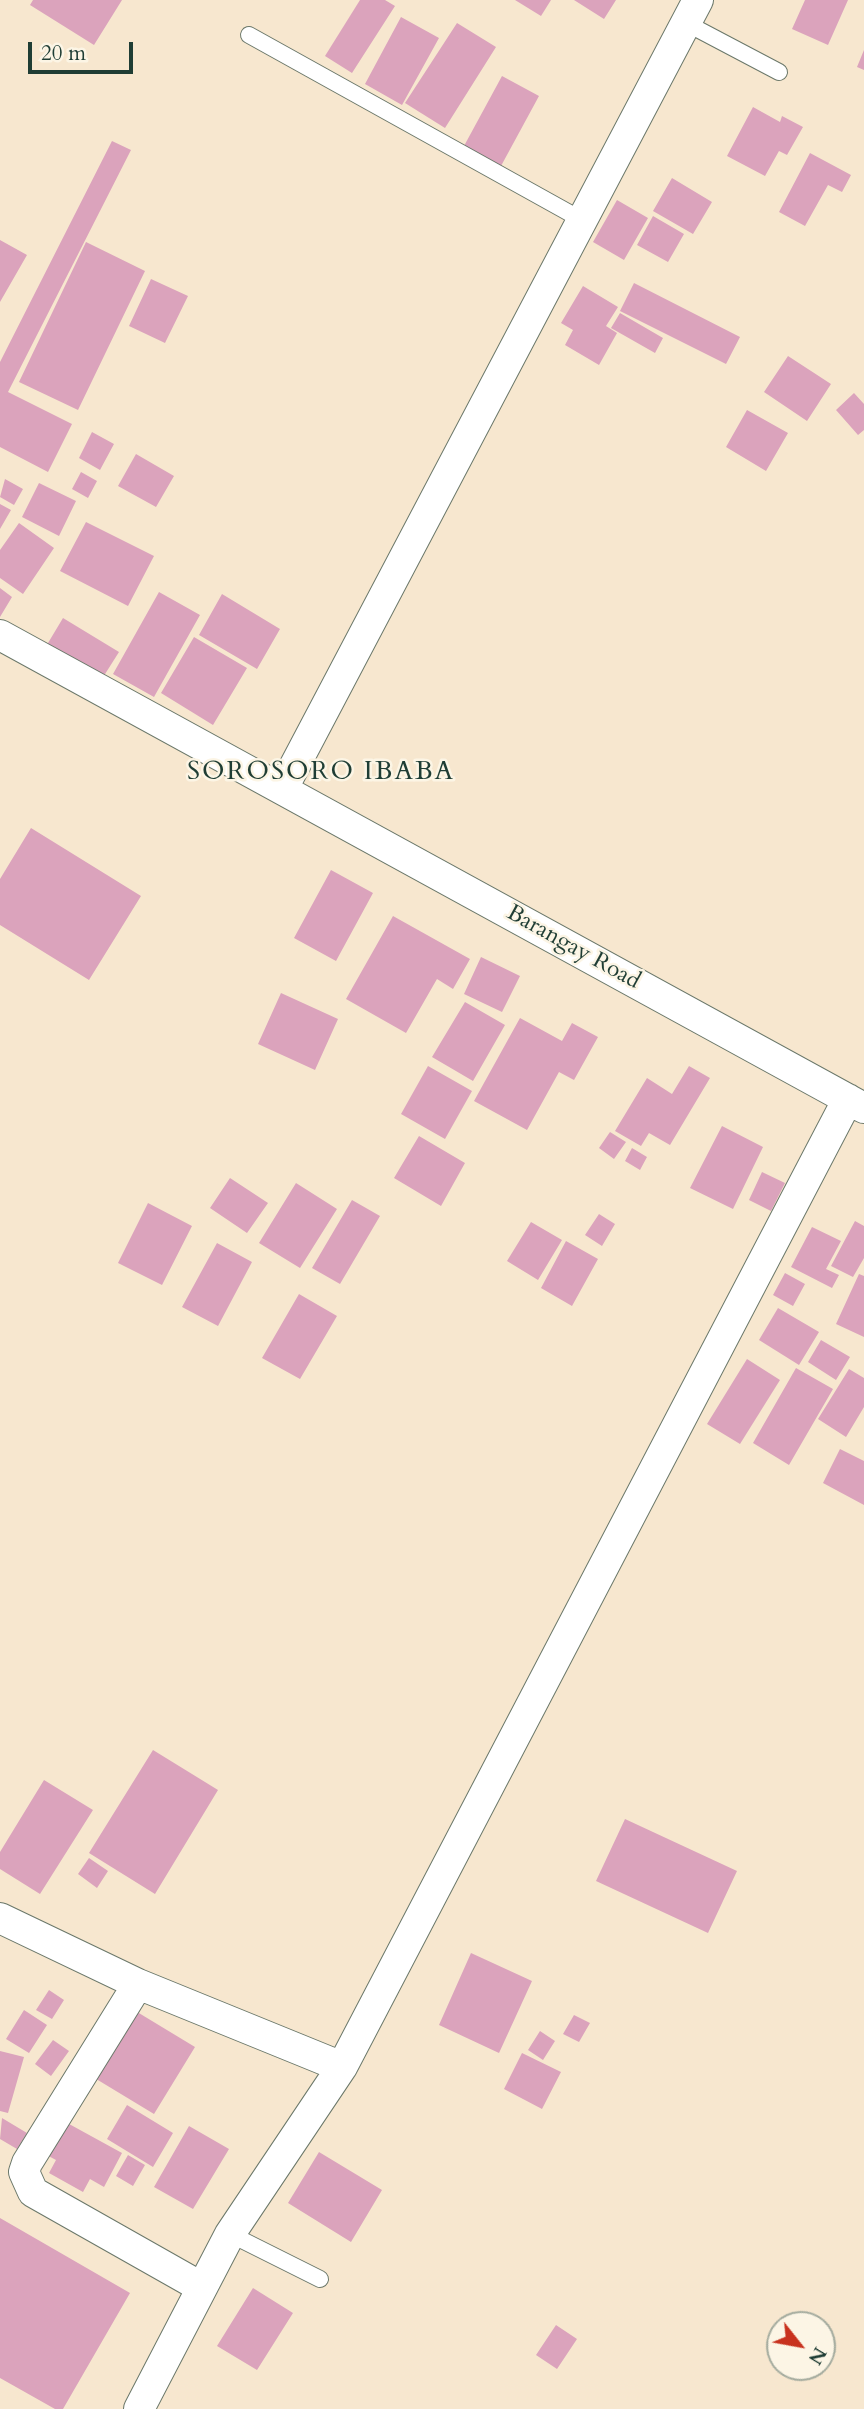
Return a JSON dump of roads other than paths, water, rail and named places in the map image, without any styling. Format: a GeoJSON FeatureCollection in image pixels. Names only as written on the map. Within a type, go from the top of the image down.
{"type":"FeatureCollection","features":[{"type":"Feature","properties":{"kind":"street"},"geometry":{"type":"LineString","coordinates":[[282,788],[692,12]]}},
{"type":"Feature","properties":{"kind":"street","name":"Barangay Road"},"geometry":{"type":"LineString","coordinates":[[0,635],[856,1104]]}},
{"type":"Feature","properties":{"kind":"street"},"geometry":{"type":"LineString","coordinates":[[139,2409],[230,2234],[342,2067],[856,1104]]}},
{"type":"Feature","properties":{"kind":"street"},"geometry":{"type":"LineString","coordinates":[[0,1919],[138,1984],[342,2067]]}},
{"type":"Feature","properties":{"kind":"street"},"geometry":{"type":"LineString","coordinates":[[138,1984],[26,2163],[24,2172],[33,2192],[201,2287]]}},
{"type":"Feature","properties":{"kind":"lane"},"geometry":{"type":"LineString","coordinates":[[692,12],[779,72]]}},
{"type":"Feature","properties":{"kind":"lane"},"geometry":{"type":"LineString","coordinates":[[249,35],[582,220]]}},
{"type":"Feature","properties":{"kind":"lane"},"geometry":{"type":"LineString","coordinates":[[230,2234],[320,2279]]}},
{"type":"Feature","properties":{"kind":"district","name":"SOROSORO IBABA"},"geometry":{"type":"Point","coordinates":[321,773]}}]}
